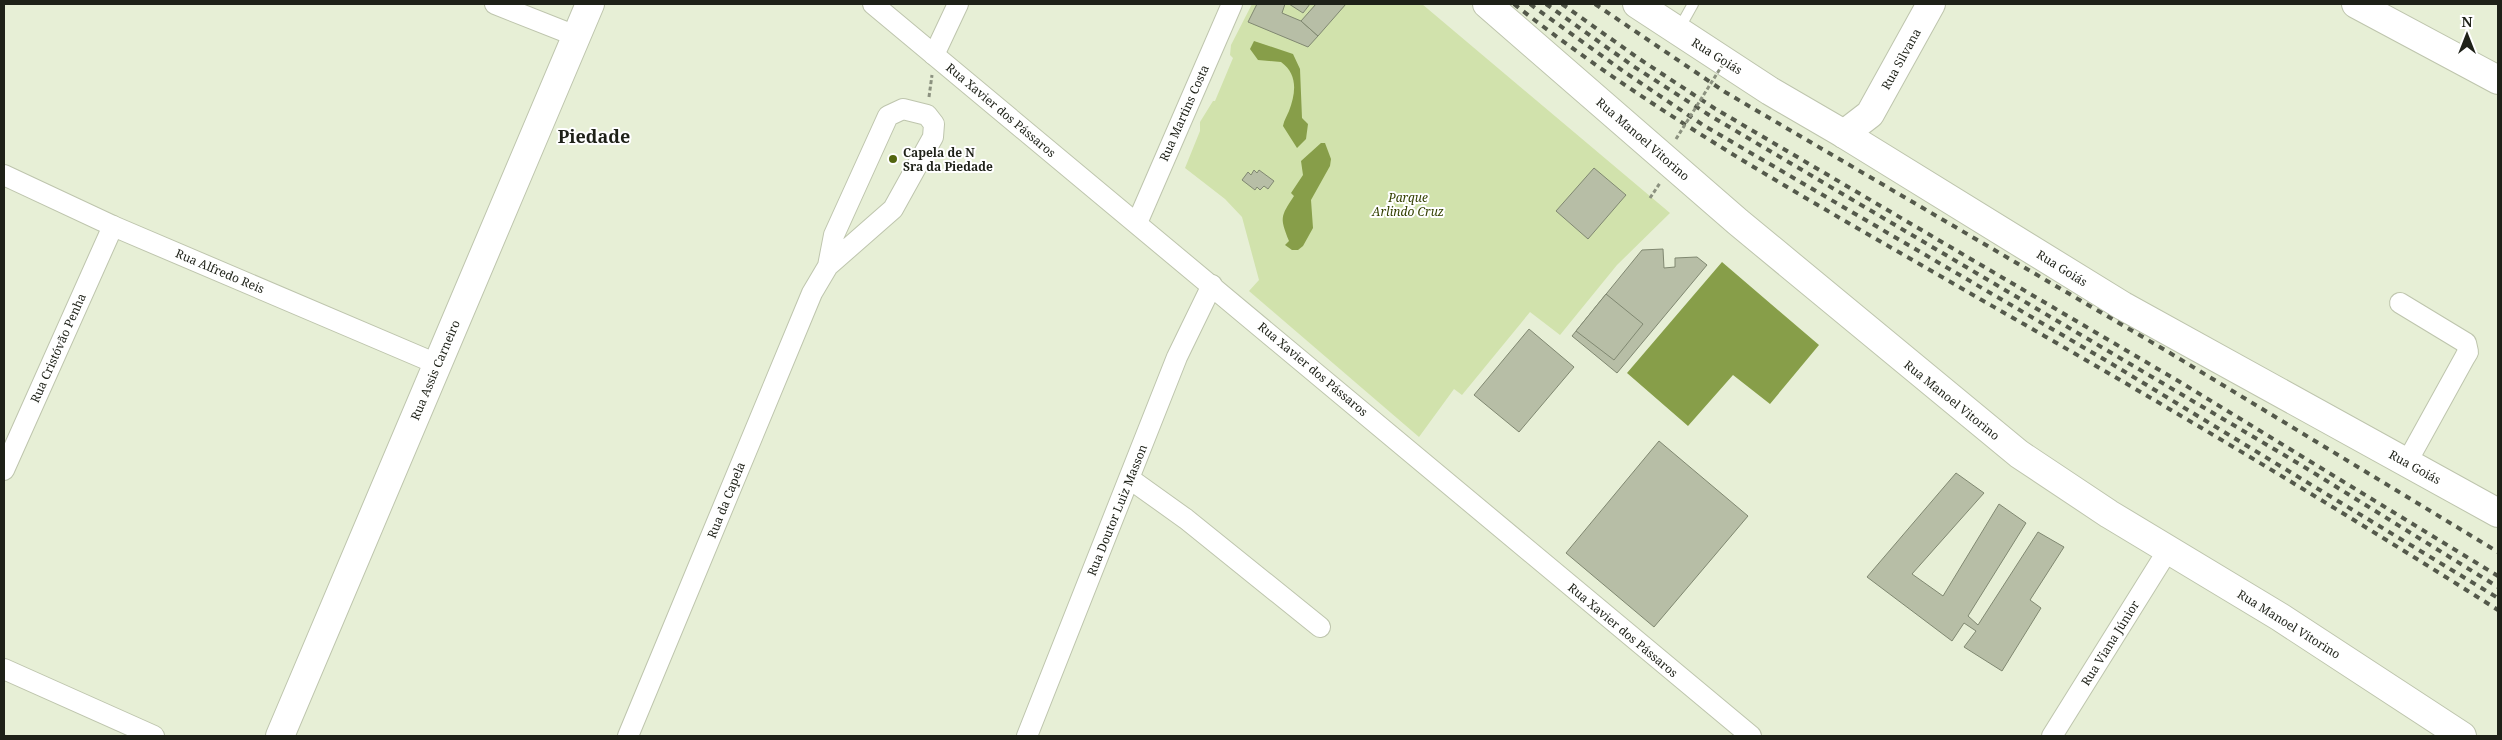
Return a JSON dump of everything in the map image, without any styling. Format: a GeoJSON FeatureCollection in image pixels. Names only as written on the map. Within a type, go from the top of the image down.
{"type":"FeatureCollection","features":[{"type":"Feature","properties":{"kind":"main road","name":"Rua Assis Carneiro"},"geometry":{"type":"LineString","coordinates":[[280,736],[590,4]]}},
{"type":"Feature","properties":{"kind":"main road","name":"Rua Manoel Vitorino"},"geometry":{"type":"LineString","coordinates":[[1487,4],[1738,222],[2019,454],[2168,550],[2280,617],[2462,736]]}},
{"type":"Feature","properties":{"kind":"main road","name":"Rua Silvana"},"geometry":{"type":"LineString","coordinates":[[1844,134],[1870,114],[1932,4]]}},
{"type":"Feature","properties":{"kind":"main road"},"geometry":{"type":"LineString","coordinates":[[2356,4],[2498,80]]}},
{"type":"Feature","properties":{"kind":"main road","name":"Rua Goiás"},"geometry":{"type":"LineString","coordinates":[[1643,5],[1678,31],[1770,91],[1872,150],[2123,306],[2498,513]]}},
{"type":"Feature","properties":{"kind":"main road"},"geometry":{"type":"LineString","coordinates":[[1870,114],[1872,150]]}},
{"type":"Feature","properties":{"kind":"street"},"geometry":{"type":"LineString","coordinates":[[495,4],[576,36]]}},
{"type":"Feature","properties":{"kind":"street","name":"Rua Xavier dos Pássaros"},"geometry":{"type":"LineString","coordinates":[[873,4],[1751,736]]}},
{"type":"Feature","properties":{"kind":"street"},"geometry":{"type":"LineString","coordinates":[[934,55],[958,4]]}},
{"type":"Feature","properties":{"kind":"street","name":"Rua Martins Costa"},"geometry":{"type":"LineString","coordinates":[[1137,223],[1232,4]]}},
{"type":"Feature","properties":{"kind":"street","name":"Rua da Capela"},"geometry":{"type":"LineString","coordinates":[[628,736],[812,293],[828,266],[893,209],[933,137],[934,124],[927,115],[903,109],[888,116],[834,235],[828,266]]}},
{"type":"Feature","properties":{"kind":"street","name":"Rua Alfredo Reis"},"geometry":{"type":"LineString","coordinates":[[4,175],[113,226],[437,364]]}},
{"type":"Feature","properties":{"kind":"street","name":"Rua Cristóvão Penha"},"geometry":{"type":"LineString","coordinates":[[4,470],[113,226]]}},
{"type":"Feature","properties":{"kind":"street","name":"Rua Doutor Luiz Masson"},"geometry":{"type":"LineString","coordinates":[[1027,736],[1177,357],[1212,285]]}},
{"type":"Feature","properties":{"kind":"street"},"geometry":{"type":"LineString","coordinates":[[2400,303],[2466,343],[2468,348],[2465,357],[2407,462]]}},
{"type":"Feature","properties":{"kind":"street"},"geometry":{"type":"LineString","coordinates":[[1130,479],[1186,519],[1320,627]]}},
{"type":"Feature","properties":{"kind":"street","name":"Rua Viana Júnior"},"geometry":{"type":"LineString","coordinates":[[2052,736],[2168,550]]}},
{"type":"Feature","properties":{"kind":"street"},"geometry":{"type":"LineString","coordinates":[[4,669],[154,736]]}},
{"type":"Feature","properties":{"kind":"lane"},"geometry":{"type":"LineString","coordinates":[[1678,31],[1693,4]]}},
{"type":"Feature","properties":{"kind":"path"},"geometry":{"type":"LineString","coordinates":[[927,115],[934,55]]}},
{"type":"Feature","properties":{"kind":"path"},"geometry":{"type":"LineString","coordinates":[[1676,139],[1723,64]]}},
{"type":"Feature","properties":{"kind":"green space","name":"Parque Arlindo Cruz"},"geometry":{"type":"Polygon","coordinates":[[[1252,4],[1289,4],[1303,13],[1310,4],[1422,4],[1670,213],[1617,265],[1560,335],[1530,312],[1462,395],[1454,389],[1419,437],[1249,291],[1259,280],[1242,217],[1225,199],[1185,168],[1200,131],[1200,122],[1213,101],[1215,101],[1233,58],[1230,55],[1231,45],[1252,4]]]}},
{"type":"Feature","properties":{"kind":"shaded area"},"geometry":{"type":"Polygon","coordinates":[[[1254,41],[1293,54],[1300,69],[1302,118],[1308,124],[1306,139],[1297,148],[1283,126],[1293,97],[1293,78],[1287,67],[1281,62],[1258,60],[1250,49],[1254,41]]]}},
{"type":"Feature","properties":{"kind":"shaded area"},"geometry":{"type":"Polygon","coordinates":[[[1321,143],[1325,143],[1331,159],[1330,166],[1311,200],[1313,228],[1303,246],[1298,250],[1292,250],[1285,245],[1289,241],[1283,222],[1284,213],[1294,196],[1291,193],[1303,175],[1301,161],[1321,143]]]}},
{"type":"Feature","properties":{"kind":"shaded area"},"geometry":{"type":"Polygon","coordinates":[[[1722,262],[1819,345],[1770,404],[1733,375],[1688,426],[1627,373],[1722,262]]]}},
{"type":"Feature","properties":{"kind":"building"},"geometry":{"type":"Polygon","coordinates":[[[1257,4],[1285,4],[1282,13],[1301,21],[1318,36],[1308,47],[1248,22],[1257,4]]]}},
{"type":"Feature","properties":{"kind":"building"},"geometry":{"type":"Polygon","coordinates":[[[1289,4],[1310,4],[1303,13],[1289,4]]]}},
{"type":"Feature","properties":{"kind":"building"},"geometry":{"type":"Polygon","coordinates":[[[1316,4],[1346,4],[1318,36],[1301,21],[1316,4]]]}},
{"type":"Feature","properties":{"kind":"building"},"geometry":{"type":"Polygon","coordinates":[[[1594,168],[1626,195],[1588,239],[1556,211],[1594,168]]]}},
{"type":"Feature","properties":{"kind":"building"},"geometry":{"type":"Polygon","coordinates":[[[1254,170],[1257,173],[1259,170],[1274,181],[1268,189],[1264,186],[1260,190],[1257,187],[1255,190],[1242,180],[1248,172],[1251,175],[1254,170]]]}},
{"type":"Feature","properties":{"kind":"building"},"geometry":{"type":"Polygon","coordinates":[[[1663,249],[1664,268],[1675,267],[1675,258],[1697,257],[1707,265],[1617,373],[1572,336],[1642,250],[1663,249]]]}},
{"type":"Feature","properties":{"kind":"building"},"geometry":{"type":"Polygon","coordinates":[[[1606,294],[1643,324],[1614,360],[1576,331],[1606,294]]]}},
{"type":"Feature","properties":{"kind":"building"},"geometry":{"type":"Polygon","coordinates":[[[1529,329],[1574,367],[1519,432],[1474,395],[1529,329]]]}},
{"type":"Feature","properties":{"kind":"building"},"geometry":{"type":"Polygon","coordinates":[[[1659,441],[1748,516],[1654,627],[1566,553],[1659,441]]]}},
{"type":"Feature","properties":{"kind":"building"},"geometry":{"type":"Polygon","coordinates":[[[1956,473],[1984,493],[1912,574],[1943,596],[1999,504],[2026,523],[1968,616],[1978,625],[2038,532],[2064,547],[2030,600],[2041,608],[2002,671],[1964,647],[1976,631],[1964,623],[1952,641],[1867,577],[1956,473]]]}},
{"type":"Feature","properties":{"kind":"railway"},"geometry":{"type":"LineString","coordinates":[[1514,4],[1569,46],[1625,85],[1742,160],[2241,452],[2498,610]]}},
{"type":"Feature","properties":{"kind":"railway"},"geometry":{"type":"LineString","coordinates":[[1530,4],[1623,71],[1703,125],[2112,364],[2498,598]]}},
{"type":"Feature","properties":{"kind":"railway"},"geometry":{"type":"LineString","coordinates":[[1546,4],[1633,66],[1709,115],[2301,465],[2498,587]]}},
{"type":"Feature","properties":{"kind":"railway"},"geometry":{"type":"LineString","coordinates":[[1562,4],[1638,58],[1714,108],[2180,382],[2498,576]]}},
{"type":"Feature","properties":{"kind":"railway"},"geometry":{"type":"LineString","coordinates":[[1595,4],[1725,92],[2165,350],[2498,552]]}},
{"type":"Feature","properties":{"kind":"place","name":"Capela de N Sra da Piedade"},"geometry":{"type":"Point","coordinates":[893,159]}},
{"type":"Feature","properties":{"kind":"district","name":"Piedade"},"geometry":{"type":"Point","coordinates":[594,136]}}]}
